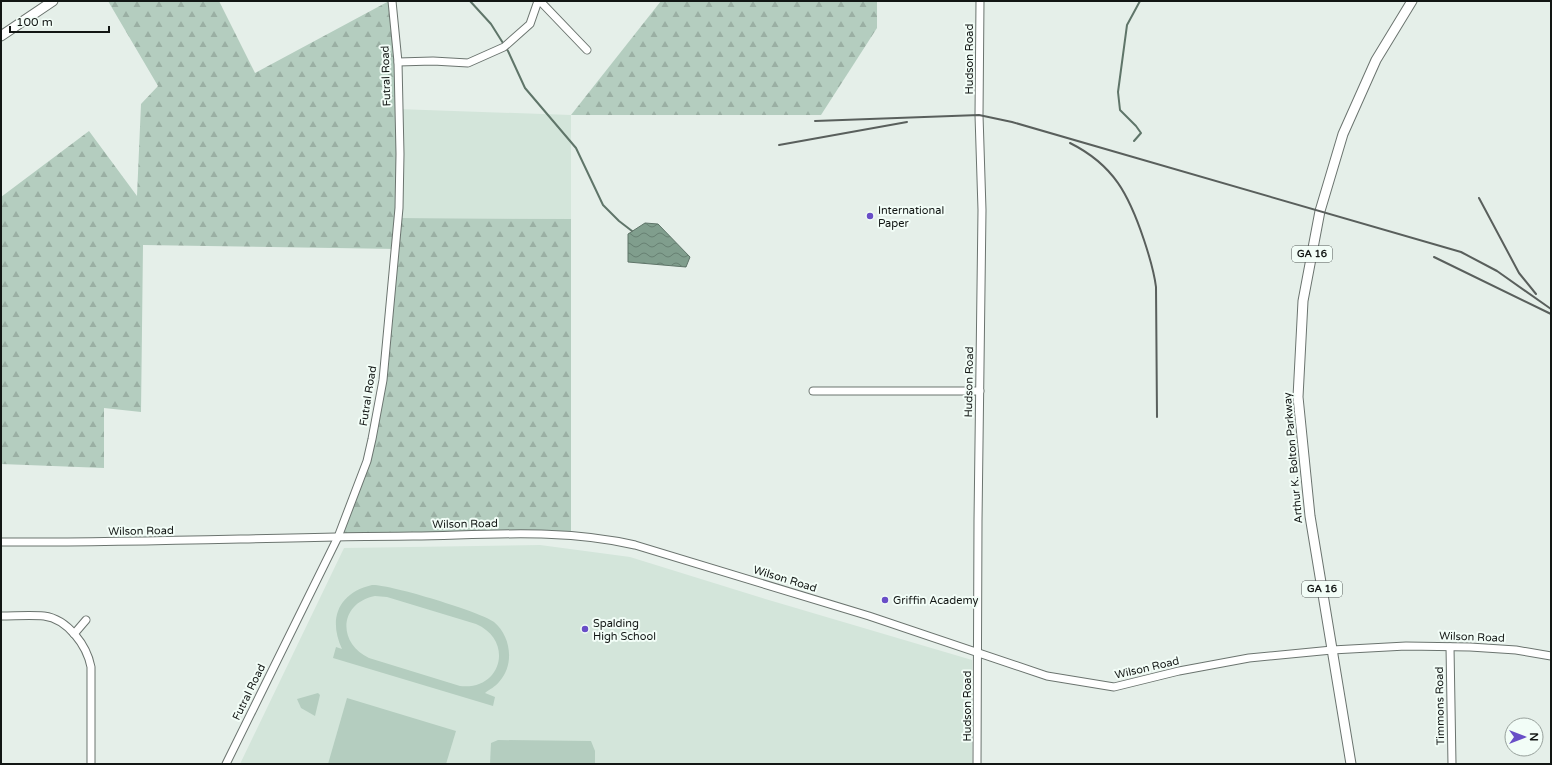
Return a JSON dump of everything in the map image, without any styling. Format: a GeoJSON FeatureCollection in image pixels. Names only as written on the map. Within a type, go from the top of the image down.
{"type":"FeatureCollection","features":[{"type":"Feature","properties":{"kind":"main road"},"geometry":{"type":"LineString","coordinates":[[1,36],[53,1]]}},
{"type":"Feature","properties":{"kind":"main road","name":"Arthur K. Bolton Parkway"},"geometry":{"type":"LineString","coordinates":[[1351,764],[1310,516],[1298,397],[1303,301],[1320,211],[1343,134],[1376,60],[1412,1]]}},
{"type":"Feature","properties":{"kind":"street","name":"Futral Road"},"geometry":{"type":"LineString","coordinates":[[226,764],[338,537],[367,461],[382,384],[399,208],[400,154],[398,62],[392,1]]}},
{"type":"Feature","properties":{"kind":"street"},"geometry":{"type":"LineString","coordinates":[[398,62],[468,63],[504,47],[530,24],[539,1],[587,50]]}},
{"type":"Feature","properties":{"kind":"street","name":"Hudson Road"},"geometry":{"type":"LineString","coordinates":[[977,764],[982,210],[979,115],[980,1]]}},
{"type":"Feature","properties":{"kind":"street"},"geometry":{"type":"LineString","coordinates":[[813,392],[980,391]]}},
{"type":"Feature","properties":{"kind":"street","name":"Wilson Road"},"geometry":{"type":"LineString","coordinates":[[1,542],[130,542],[559,534],[610,539],[635,545],[870,616],[978,654],[1060,679],[1114,687],[1179,671],[1249,658],[1332,650],[1406,646],[1450,647],[1516,650],[1551,656]]}},
{"type":"Feature","properties":{"kind":"street"},"geometry":{"type":"LineString","coordinates":[[1,616],[46,616],[64,625],[80,639],[89,656],[91,667],[91,764]]}},
{"type":"Feature","properties":{"kind":"street"},"geometry":{"type":"LineString","coordinates":[[74,634],[86,620]]}},
{"type":"Feature","properties":{"kind":"street","name":"Timmons Road"},"geometry":{"type":"LineString","coordinates":[[1450,647],[1452,764]]}},
{"type":"Feature","properties":{"kind":"shaded area"},"geometry":{"type":"Polygon","coordinates":[[[397,109],[571,115],[571,219],[397,218],[397,109]]]}},
{"type":"Feature","properties":{"kind":"shaded area","name":"Spalding High School"},"geometry":{"type":"Polygon","coordinates":[[[540,545],[630,557],[972,660],[972,764],[240,764],[344,548],[540,545]]]}},
{"type":"Feature","properties":{"kind":"green space"},"geometry":{"type":"Polygon","coordinates":[[[108,1],[219,1],[255,73],[389,1],[395,12],[397,218],[571,219],[571,535],[343,534],[372,454],[398,249],[143,245],[141,412],[104,408],[104,468],[1,464],[1,197],[89,131],[137,196],[141,104],[158,86],[108,1]]]}},
{"type":"Feature","properties":{"kind":"green space"},"geometry":{"type":"Polygon","coordinates":[[[661,1],[877,1],[877,28],[821,115],[571,115],[661,1]]]}},
{"type":"Feature","properties":{"kind":"green space"},"geometry":{"type":"Polygon","coordinates":[[[372,585],[396,589],[472,612],[486,617],[494,622],[504,635],[509,651],[509,659],[504,675],[494,687],[485,693],[495,697],[493,706],[333,658],[336,647],[342,649],[336,627],[336,618],[339,609],[351,594],[372,585]],[[375,596],[363,600],[354,607],[349,615],[346,624],[347,634],[351,643],[359,651],[369,658],[460,686],[474,685],[485,681],[493,673],[498,663],[499,652],[496,642],[488,632],[476,624],[387,597],[375,596]]]}},
{"type":"Feature","properties":{"kind":"green space"},"geometry":{"type":"Polygon","coordinates":[[[318,693],[320,695],[315,716],[301,708],[297,699],[318,693]]]}},
{"type":"Feature","properties":{"kind":"green space"},"geometry":{"type":"Polygon","coordinates":[[[347,698],[456,731],[446,764],[328,764],[347,698]]]}},
{"type":"Feature","properties":{"kind":"green space"},"geometry":{"type":"Polygon","coordinates":[[[498,740],[591,741],[595,751],[595,764],[490,764],[491,743],[498,740]]]}},
{"type":"Feature","properties":{"kind":"water"},"geometry":{"type":"Polygon","coordinates":[[[645,223],[658,224],[690,257],[686,267],[628,262],[628,234],[645,223]]]}},
{"type":"Feature","properties":{"kind":"waterway"},"geometry":{"type":"LineString","coordinates":[[470,1],[491,24],[508,51],[525,88],[576,148],[603,205],[619,221],[632,231]]}},
{"type":"Feature","properties":{"kind":"waterway"},"geometry":{"type":"LineString","coordinates":[[1134,141],[1141,133],[1120,110],[1118,92],[1127,25],[1140,1]]}},
{"type":"Feature","properties":{"kind":"railway"},"geometry":{"type":"LineString","coordinates":[[815,121],[979,115],[1012,122],[1461,252],[1497,271],[1551,309]]}},
{"type":"Feature","properties":{"kind":"railway"},"geometry":{"type":"LineString","coordinates":[[779,145],[907,122]]}},
{"type":"Feature","properties":{"kind":"railway"},"geometry":{"type":"LineString","coordinates":[[1070,143],[1098,161],[1109,171],[1118,183],[1126,195],[1148,251],[1156,287],[1157,417]]}},
{"type":"Feature","properties":{"kind":"railway"},"geometry":{"type":"LineString","coordinates":[[1479,198],[1519,273],[1536,294]]}},
{"type":"Feature","properties":{"kind":"railway"},"geometry":{"type":"LineString","coordinates":[[1434,257],[1551,314]]}},
{"type":"Feature","properties":{"kind":"place","name":"International Paper"},"geometry":{"type":"Point","coordinates":[870,216]}},
{"type":"Feature","properties":{"kind":"place","name":"Griffin Academy"},"geometry":{"type":"Point","coordinates":[885,600]}},
{"type":"Feature","properties":{"kind":"place","name":"Spalding High School"},"geometry":{"type":"Point","coordinates":[585,629]}}]}
